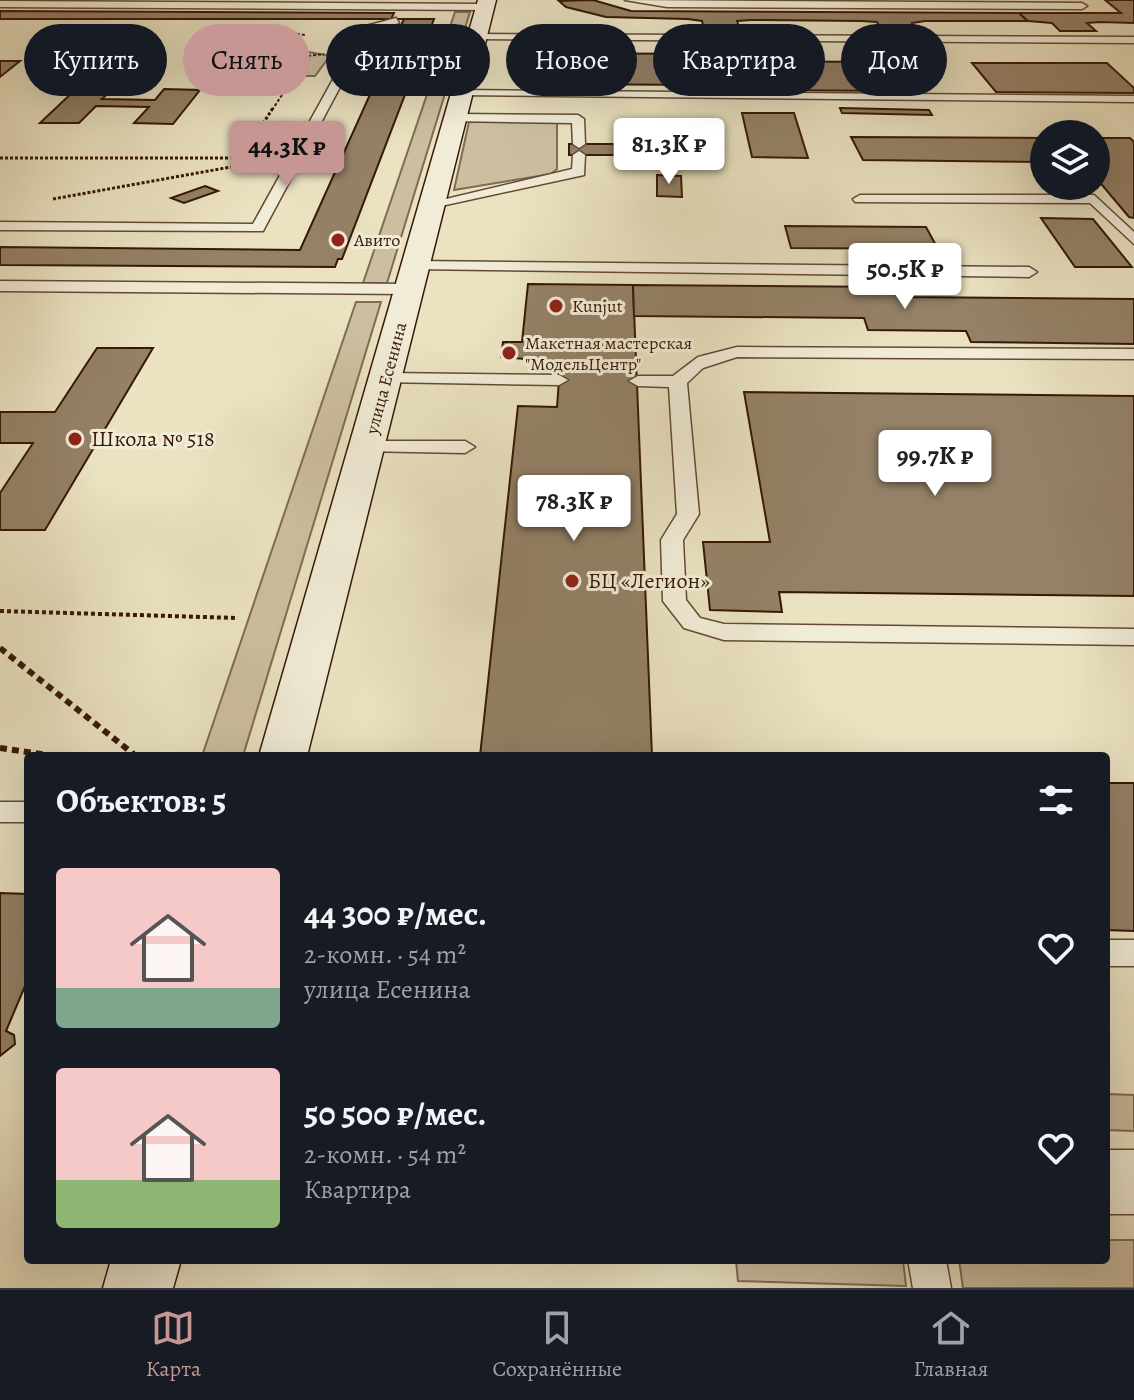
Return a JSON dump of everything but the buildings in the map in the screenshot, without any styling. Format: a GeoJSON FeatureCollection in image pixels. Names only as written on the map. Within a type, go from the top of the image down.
{"type":"FeatureCollection","features":[{"type":"Feature","properties":{"kind":"street","name":"улица Есенина"},"geometry":{"type":"LineString","coordinates":[[284,752],[483,15]]}},
{"type":"Feature","properties":{"kind":"street"},"geometry":{"type":"LineString","coordinates":[[1110,1182],[1134,1182]]}},
{"type":"Feature","properties":{"kind":"street"},"geometry":{"type":"LineString","coordinates":[[138,1288],[145,1264]]}},
{"type":"Feature","properties":{"kind":"lane"},"geometry":{"type":"LineString","coordinates":[[630,0],[668,5],[832,8],[1000,9],[1040,3],[1082,6],[1075,0]]}},
{"type":"Feature","properties":{"kind":"lane"},"geometry":{"type":"LineString","coordinates":[[0,4],[350,3],[483,15],[514,24]]}},
{"type":"Feature","properties":{"kind":"lane"},"geometry":{"type":"LineString","coordinates":[[383,24],[396,20],[402,6]]}},
{"type":"Feature","properties":{"kind":"lane"},"geometry":{"type":"LineString","coordinates":[[833,29],[841,29]]}},
{"type":"Feature","properties":{"kind":"lane"},"geometry":{"type":"LineString","coordinates":[[1011,31],[1023,31],[1032,40]]}},
{"type":"Feature","properties":{"kind":"lane"},"geometry":{"type":"LineString","coordinates":[[637,35],[841,38]]}},
{"type":"Feature","properties":{"kind":"lane"},"geometry":{"type":"LineString","coordinates":[[947,39],[1134,40]]}},
{"type":"Feature","properties":{"kind":"lane"},"geometry":{"type":"LineString","coordinates":[[947,51],[957,51]]}},
{"type":"Feature","properties":{"kind":"lane"},"geometry":{"type":"LineString","coordinates":[[0,226],[258,228],[330,96]]}},
{"type":"Feature","properties":{"kind":"lane"},"geometry":{"type":"LineString","coordinates":[[459,106],[706,96]]}},
{"type":"Feature","properties":{"kind":"lane"},"geometry":{"type":"LineString","coordinates":[[825,96],[1134,99]]}},
{"type":"Feature","properties":{"kind":"lane"},"geometry":{"type":"LineString","coordinates":[[432,204],[579,172],[578,119],[459,106]]}},
{"type":"Feature","properties":{"kind":"lane"},"geometry":{"type":"LineString","coordinates":[[860,199],[1094,199],[1134,240]]}},
{"type":"Feature","properties":{"kind":"lane"},"geometry":{"type":"LineString","coordinates":[[0,286],[1029,272]]}},
{"type":"Feature","properties":{"kind":"lane"},"geometry":{"type":"LineString","coordinates":[[1134,354],[737,352],[710,358],[688,368],[678,382],[688,514],[672,540],[675,601],[692,623],[724,632],[1134,637]]}},
{"type":"Feature","properties":{"kind":"lane"},"geometry":{"type":"LineString","coordinates":[[386,378],[559,380]]}},
{"type":"Feature","properties":{"kind":"lane"},"geometry":{"type":"LineString","coordinates":[[638,381],[678,382]]}},
{"type":"Feature","properties":{"kind":"lane"},"geometry":{"type":"LineString","coordinates":[[367,447],[465,447]]}},
{"type":"Feature","properties":{"kind":"lane"},"geometry":{"type":"LineString","coordinates":[[0,812],[24,812]]}},
{"type":"Feature","properties":{"kind":"lane"},"geometry":{"type":"LineString","coordinates":[[1110,953],[1134,953]]}},
{"type":"Feature","properties":{"kind":"lane"},"geometry":{"type":"LineString","coordinates":[[928,1264],[932,1288]]}},
{"type":"Feature","properties":{"kind":"path"},"geometry":{"type":"LineString","coordinates":[[240,158],[308,56],[326,54]]}},
{"type":"Feature","properties":{"kind":"path"},"geometry":{"type":"LineString","coordinates":[[0,158],[280,158],[47,200]]}},
{"type":"Feature","properties":{"kind":"path"},"geometry":{"type":"LineString","coordinates":[[0,611],[238,618]]}},
{"type":"Feature","properties":{"kind":"path"},"geometry":{"type":"LineString","coordinates":[[0,648],[131,752]]}},
{"type":"Feature","properties":{"kind":"path"},"geometry":{"type":"LineString","coordinates":[[0,748],[28,752]]}},
{"type":"Feature","properties":{"kind":"shaded area"},"geometry":{"type":"Polygon","coordinates":[[[455,12],[470,12],[466,24],[451,24],[455,12]]]}},
{"type":"Feature","properties":{"kind":"shaded area"},"geometry":{"type":"Polygon","coordinates":[[[310,52],[326,55],[326,61],[315,76],[310,76],[310,52]]]}},
{"type":"Feature","properties":{"kind":"shaded area"},"geometry":{"type":"Polygon","coordinates":[[[426,96],[444,96],[387,283],[363,283],[426,96]]]}},
{"type":"Feature","properties":{"kind":"shaded area"},"geometry":{"type":"Polygon","coordinates":[[[469,122],[557,123],[557,169],[551,174],[454,190],[469,122]]]}},
{"type":"Feature","properties":{"kind":"shaded area"},"geometry":{"type":"Polygon","coordinates":[[[259,123],[291,124],[276,148],[242,148],[259,123]]]}},
{"type":"Feature","properties":{"kind":"shaded area"},"geometry":{"type":"Polygon","coordinates":[[[356,302],[381,302],[244,752],[203,752],[356,302]]]}},
{"type":"Feature","properties":{"kind":"shaded area"},"geometry":{"type":"Polygon","coordinates":[[[1110,1094],[1134,1095],[1134,1131],[1110,1130],[1110,1094]]]}},
{"type":"Feature","properties":{"kind":"shaded area"},"geometry":{"type":"Polygon","coordinates":[[[1110,1240],[1134,1240],[1134,1288],[963,1288],[960,1264],[1110,1264],[1110,1240]]]}},
{"type":"Feature","properties":{"kind":"shaded area"},"geometry":{"type":"Polygon","coordinates":[[[736,1264],[903,1264],[906,1286],[738,1281],[736,1264]]]}},
{"type":"Feature","properties":{"kind":"place","name":"Авито"},"geometry":{"type":"Point","coordinates":[338,240]}},
{"type":"Feature","properties":{"kind":"place","name":"Kunjut"},"geometry":{"type":"Point","coordinates":[556,306]}},
{"type":"Feature","properties":{"kind":"place","name":"Макетная мастерская \"МодельЦентр\""},"geometry":{"type":"Point","coordinates":[509,353]}},
{"type":"Feature","properties":{"kind":"place","name":"Школа № 518"},"geometry":{"type":"Point","coordinates":[75,439]}},
{"type":"Feature","properties":{"kind":"place","name":"БЦ «Легион»"},"geometry":{"type":"Point","coordinates":[572,581]}}]}
